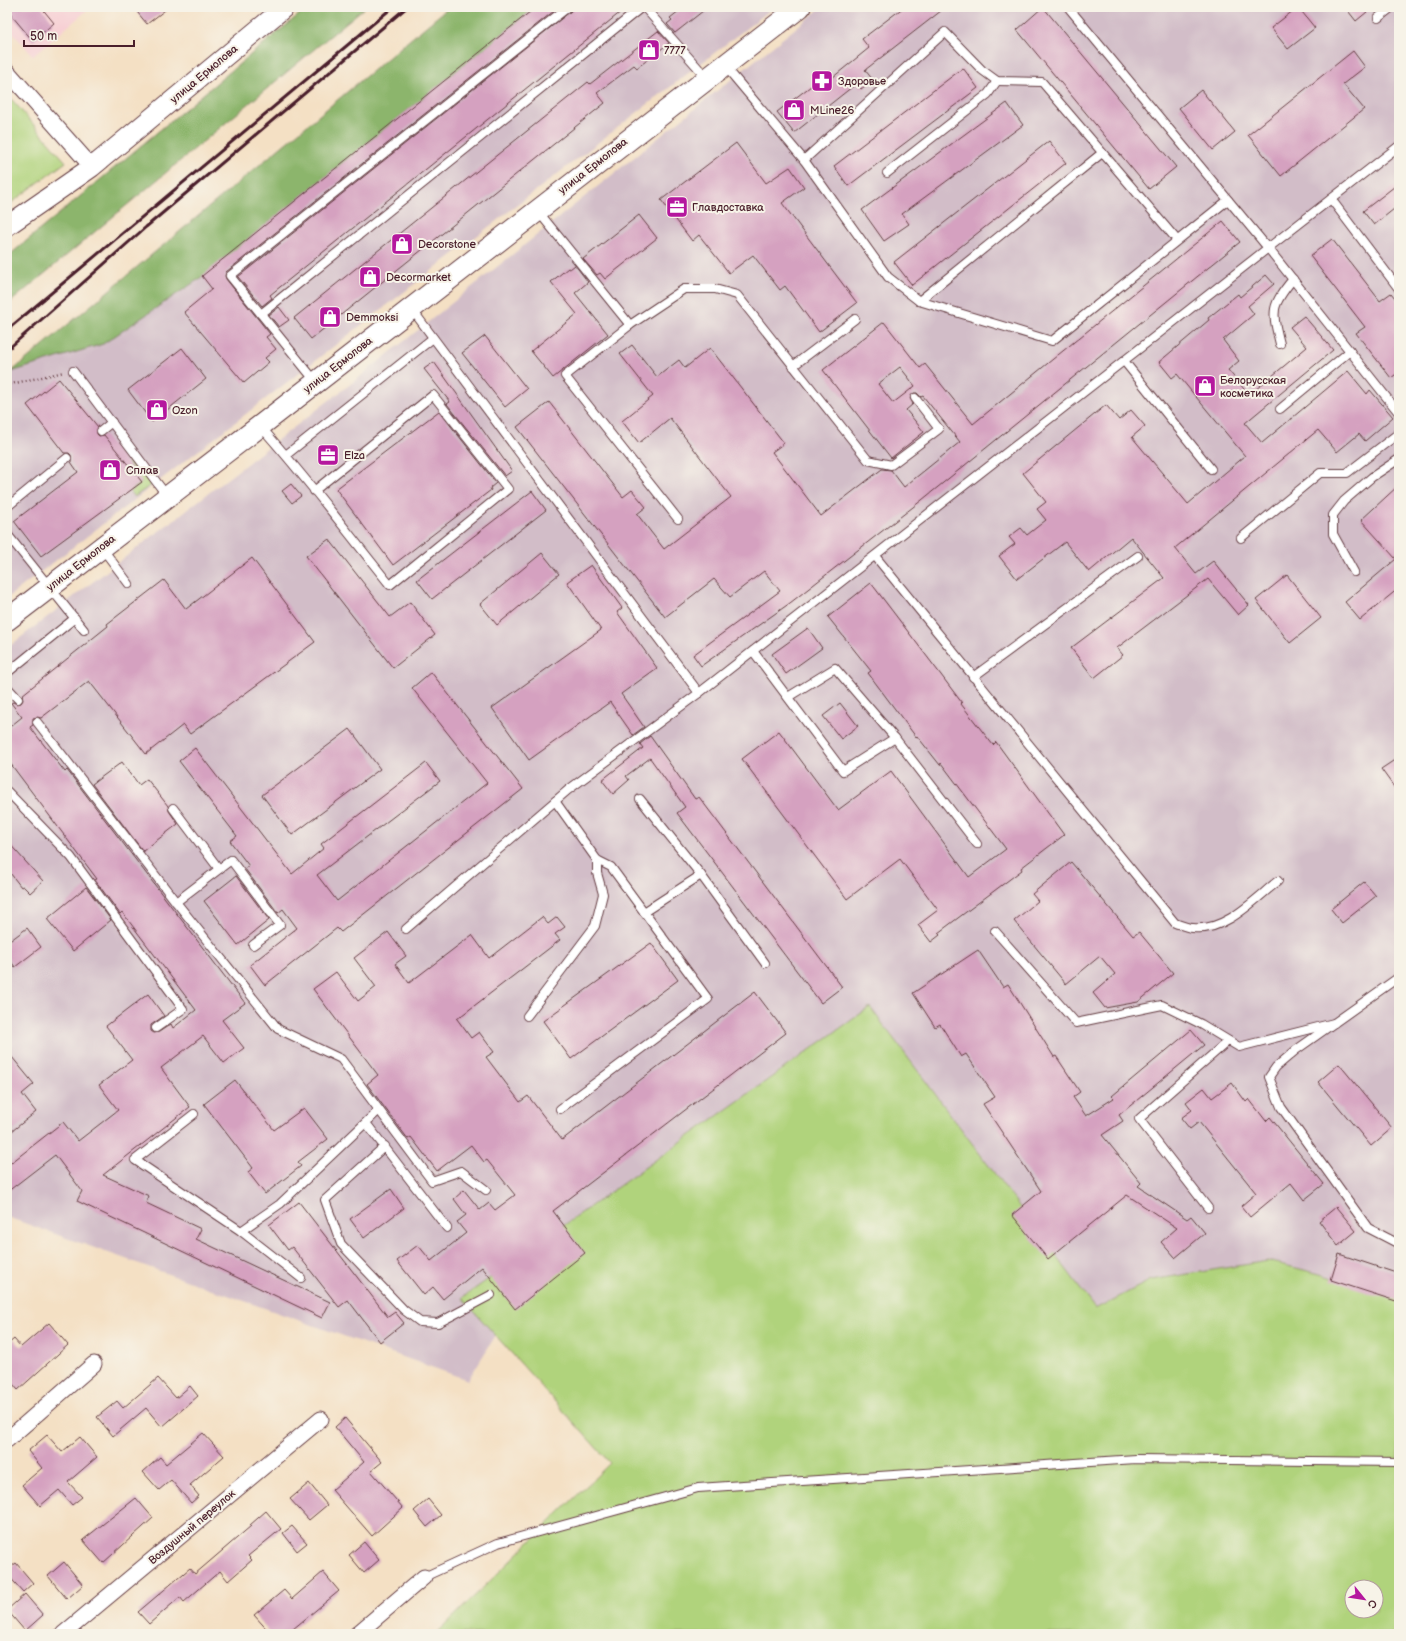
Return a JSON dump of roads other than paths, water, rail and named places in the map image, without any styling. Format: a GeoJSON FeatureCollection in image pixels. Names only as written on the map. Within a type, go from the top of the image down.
{"type":"FeatureCollection","features":[{"type":"Feature","properties":{"kind":"main road","name":"улица Ермолова"},"geometry":{"type":"LineString","coordinates":[[7,620],[260,426],[410,308],[800,7]]}},
{"type":"Feature","properties":{"kind":"street","name":"улица Ермолова"},"geometry":{"type":"LineString","coordinates":[[7,226],[92,167],[284,7]]}},
{"type":"Feature","properties":{"kind":"street"},"geometry":{"type":"LineString","coordinates":[[7,71],[92,167]]}},
{"type":"Feature","properties":{"kind":"street"},"geometry":{"type":"LineString","coordinates":[[7,1440],[94,1364]]}},
{"type":"Feature","properties":{"kind":"street","name":"Воздушный переулок"},"geometry":{"type":"LineString","coordinates":[[63,1634],[321,1419]]}},
{"type":"Feature","properties":{"kind":"street"},"geometry":{"type":"LineString","coordinates":[[358,1634],[424,1577]]}},
{"type":"Feature","properties":{"kind":"lane"},"geometry":{"type":"LineString","coordinates":[[316,382],[230,276],[568,7]]}},
{"type":"Feature","properties":{"kind":"lane"},"geometry":{"type":"LineString","coordinates":[[261,314],[643,7],[707,79]]}},
{"type":"Feature","properties":{"kind":"lane"},"geometry":{"type":"LineString","coordinates":[[1068,7],[1268,248],[1399,413]]}},
{"type":"Feature","properties":{"kind":"lane"},"geometry":{"type":"LineString","coordinates":[[1378,18],[1392,7]]}},
{"type":"Feature","properties":{"kind":"lane"},"geometry":{"type":"LineString","coordinates":[[804,160],[945,32],[982,70],[997,80],[1042,82],[1177,240]]}},
{"type":"Feature","properties":{"kind":"lane"},"geometry":{"type":"LineString","coordinates":[[724,66],[804,160],[888,277],[919,301],[1052,341],[1228,200]]}},
{"type":"Feature","properties":{"kind":"lane"},"geometry":{"type":"LineString","coordinates":[[887,172],[988,94],[997,80]]}},
{"type":"Feature","properties":{"kind":"lane"},"geometry":{"type":"LineString","coordinates":[[406,929],[555,802],[753,652],[1399,146]]}},
{"type":"Feature","properties":{"kind":"lane"},"geometry":{"type":"LineString","coordinates":[[919,301],[1102,153]]}},
{"type":"Feature","properties":{"kind":"lane"},"geometry":{"type":"LineString","coordinates":[[1331,199],[1399,289]]}},
{"type":"Feature","properties":{"kind":"lane"},"geometry":{"type":"LineString","coordinates":[[537,210],[630,325]]}},
{"type":"Feature","properties":{"kind":"lane"},"geometry":{"type":"LineString","coordinates":[[1280,344],[1273,315],[1280,295],[1293,279]]}},
{"type":"Feature","properties":{"kind":"lane"},"geometry":{"type":"LineString","coordinates":[[678,519],[565,376],[630,325],[684,289],[715,289],[737,296],[868,460],[891,465],[939,429],[915,398]]}},
{"type":"Feature","properties":{"kind":"lane"},"geometry":{"type":"LineString","coordinates":[[410,308],[699,693]]}},
{"type":"Feature","properties":{"kind":"lane"},"geometry":{"type":"LineString","coordinates":[[793,366],[855,319]]}},
{"type":"Feature","properties":{"kind":"lane"},"geometry":{"type":"LineString","coordinates":[[286,455],[434,338]]}},
{"type":"Feature","properties":{"kind":"lane"},"geometry":{"type":"LineString","coordinates":[[1280,409],[1350,351]]}},
{"type":"Feature","properties":{"kind":"lane"},"geometry":{"type":"LineString","coordinates":[[1124,361],[1211,468]]}},
{"type":"Feature","properties":{"kind":"lane"},"geometry":{"type":"LineString","coordinates":[[73,370],[167,496]]}},
{"type":"Feature","properties":{"kind":"lane"},"geometry":{"type":"LineString","coordinates":[[260,426],[286,455],[314,491],[390,584],[508,489],[433,395],[314,491]]}},
{"type":"Feature","properties":{"kind":"lane"},"geometry":{"type":"LineString","coordinates":[[101,431],[112,422]]}},
{"type":"Feature","properties":{"kind":"lane"},"geometry":{"type":"LineString","coordinates":[[1241,538],[1320,473],[1347,473],[1399,433]]}},
{"type":"Feature","properties":{"kind":"lane"},"geometry":{"type":"LineString","coordinates":[[7,507],[67,458]]}},
{"type":"Feature","properties":{"kind":"lane"},"geometry":{"type":"LineString","coordinates":[[1354,572],[1332,534],[1333,515],[1344,500],[1372,477],[1399,459]]}},
{"type":"Feature","properties":{"kind":"lane"},"geometry":{"type":"LineString","coordinates":[[7,534],[84,630]]}},
{"type":"Feature","properties":{"kind":"lane"},"geometry":{"type":"LineString","coordinates":[[101,547],[129,584]]}},
{"type":"Feature","properties":{"kind":"lane"},"geometry":{"type":"LineString","coordinates":[[875,556],[1175,924],[1193,928],[1207,928],[1227,921],[1278,881]]}},
{"type":"Feature","properties":{"kind":"lane"},"geometry":{"type":"LineString","coordinates":[[973,677],[1138,556]]}},
{"type":"Feature","properties":{"kind":"lane"},"geometry":{"type":"LineString","coordinates":[[7,673],[75,618]]}},
{"type":"Feature","properties":{"kind":"lane"},"geometry":{"type":"LineString","coordinates":[[753,652],[843,770],[895,738]]}},
{"type":"Feature","properties":{"kind":"lane"},"geometry":{"type":"LineString","coordinates":[[788,697],[835,668],[895,738],[977,844]]}},
{"type":"Feature","properties":{"kind":"lane"},"geometry":{"type":"LineString","coordinates":[[7,687],[18,699]]}},
{"type":"Feature","properties":{"kind":"lane"},"geometry":{"type":"LineString","coordinates":[[37,722],[176,902],[278,1029],[341,1059],[432,1180],[461,1170],[486,1190]]}},
{"type":"Feature","properties":{"kind":"lane"},"geometry":{"type":"LineString","coordinates":[[7,791],[71,857],[183,1009],[156,1028]]}},
{"type":"Feature","properties":{"kind":"lane"},"geometry":{"type":"LineString","coordinates":[[640,799],[701,875],[765,963]]}},
{"type":"Feature","properties":{"kind":"lane"},"geometry":{"type":"LineString","coordinates":[[555,802],[597,860],[611,867],[708,999],[560,1109]]}},
{"type":"Feature","properties":{"kind":"lane"},"geometry":{"type":"LineString","coordinates":[[173,808],[219,869]]}},
{"type":"Feature","properties":{"kind":"lane"},"geometry":{"type":"LineString","coordinates":[[176,902],[231,860],[280,925],[253,945]]}},
{"type":"Feature","properties":{"kind":"lane"},"geometry":{"type":"LineString","coordinates":[[527,1016],[595,926],[603,894],[597,873],[597,860]]}},
{"type":"Feature","properties":{"kind":"lane"},"geometry":{"type":"LineString","coordinates":[[644,912],[701,875]]}},
{"type":"Feature","properties":{"kind":"lane"},"geometry":{"type":"LineString","coordinates":[[995,931],[1076,1023],[1162,1005],[1201,1024],[1239,1047],[1334,1023]]}},
{"type":"Feature","properties":{"kind":"lane"},"geometry":{"type":"LineString","coordinates":[[1399,977],[1296,1050],[1276,1067],[1269,1077],[1281,1107],[1368,1228],[1399,1244]]}},
{"type":"Feature","properties":{"kind":"lane"},"geometry":{"type":"LineString","coordinates":[[1208,1208],[1139,1119],[1228,1040]]}},
{"type":"Feature","properties":{"kind":"lane"},"geometry":{"type":"LineString","coordinates":[[241,1231],[280,1204],[379,1110]]}},
{"type":"Feature","properties":{"kind":"lane"},"geometry":{"type":"LineString","coordinates":[[194,1114],[135,1160],[241,1231],[301,1278]]}},
{"type":"Feature","properties":{"kind":"lane"},"geometry":{"type":"LineString","coordinates":[[366,1122],[447,1228]]}},
{"type":"Feature","properties":{"kind":"lane"},"geometry":{"type":"LineString","coordinates":[[385,1146],[325,1200],[341,1244],[404,1310],[420,1322],[438,1323],[491,1295]]}},
{"type":"Feature","properties":{"kind":"lane"},"geometry":{"type":"LineString","coordinates":[[424,1577],[498,1543],[698,1488],[1136,1459],[1399,1462]]}},
{"type":"Feature","properties":{"kind":"railway"},"geometry":{"type":"LineString","coordinates":[[7,330],[393,7]]}},
{"type":"Feature","properties":{"kind":"railway"},"geometry":{"type":"LineString","coordinates":[[7,350],[146,227],[407,7]]}},
{"type":"Feature","properties":{"kind":"place","name":"7777"},"geometry":{"type":"Point","coordinates":[649,50]}},
{"type":"Feature","properties":{"kind":"place","name":"Здоровье"},"geometry":{"type":"Point","coordinates":[822,81]}},
{"type":"Feature","properties":{"kind":"place","name":"MLine26"},"geometry":{"type":"Point","coordinates":[794,110]}},
{"type":"Feature","properties":{"kind":"place","name":"Главдоставка"},"geometry":{"type":"Point","coordinates":[677,207]}},
{"type":"Feature","properties":{"kind":"place","name":"Decorstone"},"geometry":{"type":"Point","coordinates":[402,244]}},
{"type":"Feature","properties":{"kind":"place","name":"Decormarket"},"geometry":{"type":"Point","coordinates":[370,277]}},
{"type":"Feature","properties":{"kind":"place","name":"Demmoksi"},"geometry":{"type":"Point","coordinates":[330,317]}},
{"type":"Feature","properties":{"kind":"place","name":"Белорусская косметика"},"geometry":{"type":"Point","coordinates":[1205,386]}},
{"type":"Feature","properties":{"kind":"place","name":"Ozon"},"geometry":{"type":"Point","coordinates":[157,410]}},
{"type":"Feature","properties":{"kind":"place","name":"Elza"},"geometry":{"type":"Point","coordinates":[328,455]}},
{"type":"Feature","properties":{"kind":"place","name":"Сплав"},"geometry":{"type":"Point","coordinates":[110,470]}}]}
